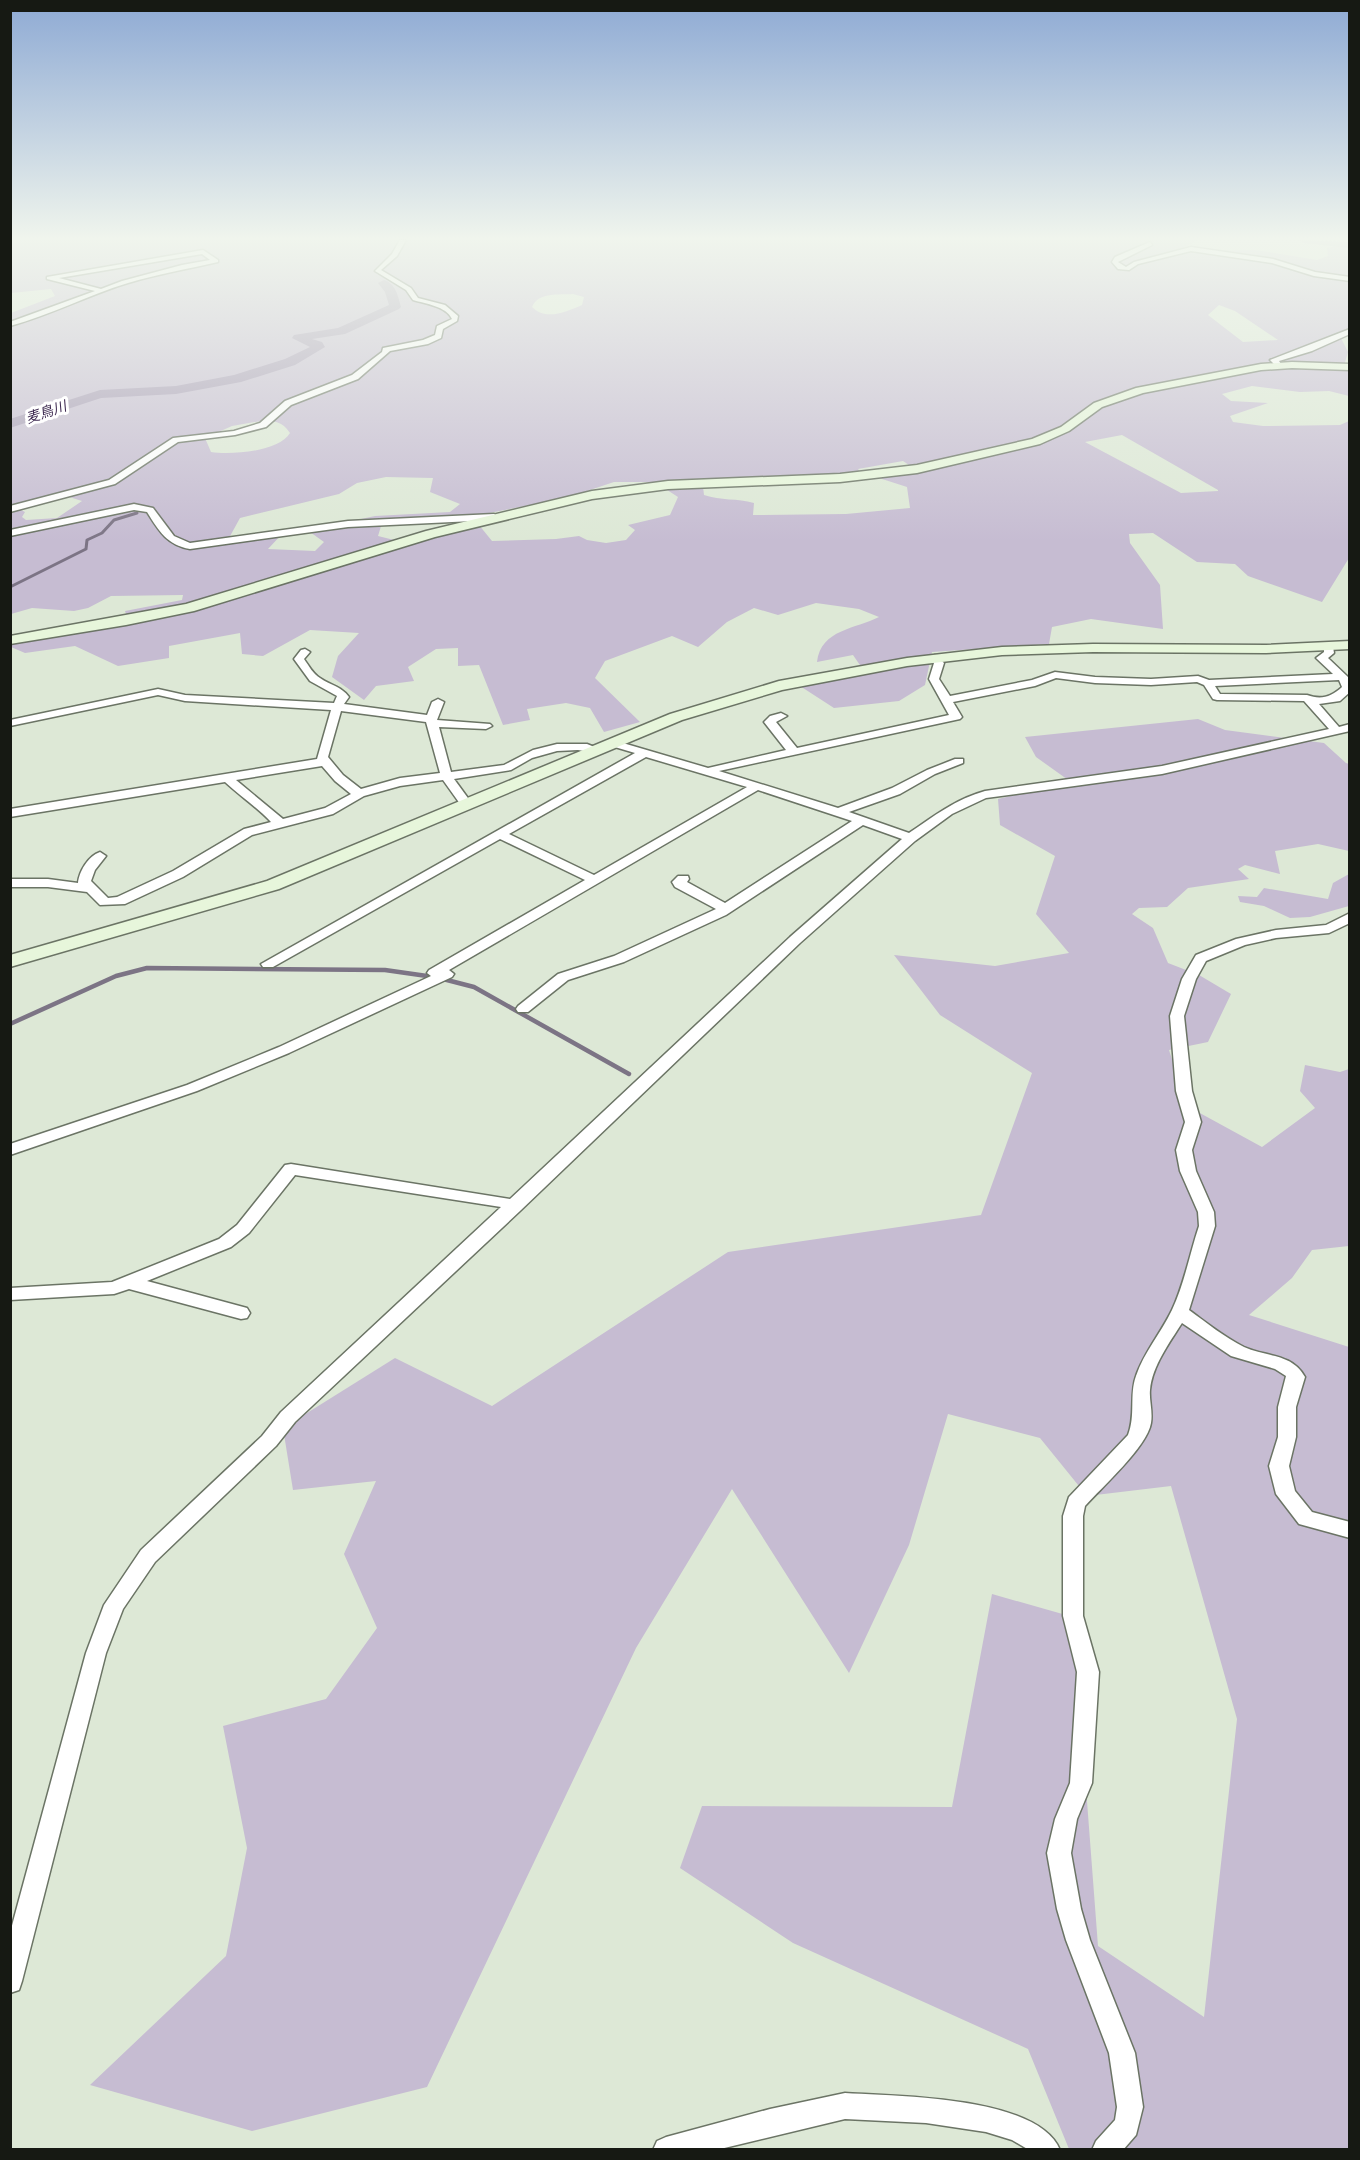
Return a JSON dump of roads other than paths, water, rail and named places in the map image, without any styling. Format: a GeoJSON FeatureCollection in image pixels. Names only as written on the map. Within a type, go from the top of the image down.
{"type":"FeatureCollection","features":[{"type":"Feature","properties":{"kind":"street"},"geometry":{"type":"LineString","coordinates":[[10,509],[103,486],[176,440],[244,431],[263,425],[288,404],[355,377],[390,348],[427,341]]}},
{"type":"Feature","properties":{"kind":"street"},"geometry":{"type":"LineString","coordinates":[[1280,365],[1274,360],[1328,341]]}},
{"type":"Feature","properties":{"kind":"street"},"geometry":{"type":"LineString","coordinates":[[10,640],[189,608],[369,552],[494,517],[592,495],[639,488],[863,477],[917,469],[1036,442],[1065,429],[1098,405],[1124,395],[1234,371],[1280,365],[1350,367]]}},
{"type":"Feature","properties":{"kind":"street"},"geometry":{"type":"LineString","coordinates":[[10,533],[134,507],[150,510],[171,540],[180,545],[190,546],[338,525],[494,517]]}},
{"type":"Feature","properties":{"kind":"street"},"geometry":{"type":"LineString","coordinates":[[10,961],[273,885],[676,717],[779,686],[935,658],[1047,649],[1266,649],[1350,645]]}},
{"type":"Feature","properties":{"kind":"street"},"geometry":{"type":"LineString","coordinates":[[1310,702],[1329,701],[1341,696],[1347,687],[1343,677],[1321,658],[1329,652],[1328,647]]}},
{"type":"Feature","properties":{"kind":"street"},"geometry":{"type":"LineString","coordinates":[[305,652],[299,659],[308,672],[319,682],[341,693],[343,697],[337,707],[322,757],[323,762],[354,790],[361,793]]}},
{"type":"Feature","properties":{"kind":"street"},"geometry":{"type":"LineString","coordinates":[[709,772],[714,769],[956,717],[934,679],[939,663],[935,658]]}},
{"type":"Feature","properties":{"kind":"street"},"geometry":{"type":"LineString","coordinates":[[948,700],[1035,683],[1055,675],[1095,680],[1151,682],[1198,679],[1208,683],[1343,677]]}},
{"type":"Feature","properties":{"kind":"street"},"geometry":{"type":"LineString","coordinates":[[1208,683],[1217,697],[1307,698],[1343,729]]}},
{"type":"Feature","properties":{"kind":"street"},"geometry":{"type":"LineString","coordinates":[[10,723],[158,692],[185,698],[373,710],[432,721],[486,726]]}},
{"type":"Feature","properties":{"kind":"street"},"geometry":{"type":"LineString","coordinates":[[438,702],[432,721],[447,778],[467,804]]}},
{"type":"Feature","properties":{"kind":"street"},"geometry":{"type":"LineString","coordinates":[[781,716],[774,718],[771,722],[794,752]]}},
{"type":"Feature","properties":{"kind":"street"},"geometry":{"type":"LineString","coordinates":[[10,1981],[96,1653],[114,1605],[148,1556],[269,1441],[288,1417],[514,1207],[529,1189],[795,940],[911,838],[948,811],[971,799],[985,795],[1162,771],[1343,729]]}},
{"type":"Feature","properties":{"kind":"street"},"geometry":{"type":"LineString","coordinates":[[612,743],[757,786],[911,838]]}},
{"type":"Feature","properties":{"kind":"street"},"geometry":{"type":"LineString","coordinates":[[100,856],[88,869],[84,882],[105,902],[120,901],[178,874],[248,832],[337,808],[361,793],[399,783],[507,768],[521,759],[545,750],[588,747],[596,750]]}},
{"type":"Feature","properties":{"kind":"street"},"geometry":{"type":"LineString","coordinates":[[268,964],[644,753]]}},
{"type":"Feature","properties":{"kind":"street"},"geometry":{"type":"LineString","coordinates":[[837,812],[896,791],[931,772],[959,761]]}},
{"type":"Feature","properties":{"kind":"street"},"geometry":{"type":"LineString","coordinates":[[10,813],[323,762]]}},
{"type":"Feature","properties":{"kind":"street"},"geometry":{"type":"LineString","coordinates":[[227,777],[243,794],[262,805],[277,821],[283,823]]}},
{"type":"Feature","properties":{"kind":"street"},"geometry":{"type":"LineString","coordinates":[[10,1150],[112,1117],[213,1080],[284,1050],[441,974],[595,880],[757,786]]}},
{"type":"Feature","properties":{"kind":"street"},"geometry":{"type":"LineString","coordinates":[[523,1009],[563,976],[619,959],[726,909],[860,821]]}},
{"type":"Feature","properties":{"kind":"street"},"geometry":{"type":"LineString","coordinates":[[501,835],[595,880]]}},
{"type":"Feature","properties":{"kind":"street"},"geometry":{"type":"LineString","coordinates":[[683,879],[678,882],[726,909]]}},
{"type":"Feature","properties":{"kind":"street"},"geometry":{"type":"LineString","coordinates":[[10,883],[48,883],[91,889]]}},
{"type":"Feature","properties":{"kind":"street"},"geometry":{"type":"LineString","coordinates":[[1329,929],[1350,917]]}},
{"type":"Feature","properties":{"kind":"street"},"geometry":{"type":"LineString","coordinates":[[1105,2150],[1127,2126],[1130,2107],[1122,2053],[1078,1940],[1069,1909],[1059,1853],[1066,1819],[1081,1783],[1088,1672],[1073,1616],[1073,1516],[1076,1503],[1135,1439],[1142,1423],[1141,1389],[1145,1374],[1161,1341],[1180,1312],[1207,1226],[1206,1212],[1188,1171],[1184,1150],[1193,1122],[1184,1091],[1178,1016],[1189,978],[1201,958],[1241,942],[1276,934],[1329,929],[1350,932]]}},
{"type":"Feature","properties":{"kind":"street"},"geometry":{"type":"LineString","coordinates":[[10,1294],[114,1288],[225,1243],[243,1229],[291,1169],[493,1200],[514,1207]]}},
{"type":"Feature","properties":{"kind":"street"},"geometry":{"type":"LineString","coordinates":[[130,1283],[241,1313]]}},
{"type":"Feature","properties":{"kind":"street"},"geometry":{"type":"LineString","coordinates":[[1180,1312],[1214,1337],[1246,1355],[1286,1366],[1293,1371],[1296,1377],[1287,1407],[1287,1437],[1280,1466],[1286,1494],[1306,1518],[1350,1530]]}},
{"type":"Feature","properties":{"kind":"street"},"geometry":{"type":"LineString","coordinates":[[666,2150],[770,2122],[845,2106],[926,2110],[986,2119],[1017,2129],[1041,2142],[1047,2150]]}},
{"type":"Feature","properties":{"kind":"waterway","name":"麦鳥川"},"geometry":{"type":"LineString","coordinates":[[10,424],[100,394],[176,390],[236,379],[290,362],[319,347],[306,341]]}},
{"type":"Feature","properties":{"kind":"waterway"},"geometry":{"type":"LineString","coordinates":[[10,587],[86,549],[87,540],[102,533],[114,520],[137,513]]}},
{"type":"Feature","properties":{"kind":"waterway"},"geometry":{"type":"LineString","coordinates":[[10,1024],[116,976],[147,968],[385,970],[434,977]]}},
{"type":"Feature","properties":{"kind":"waterway"},"geometry":{"type":"LineString","coordinates":[[443,979],[474,987],[629,1074]]}}]}
